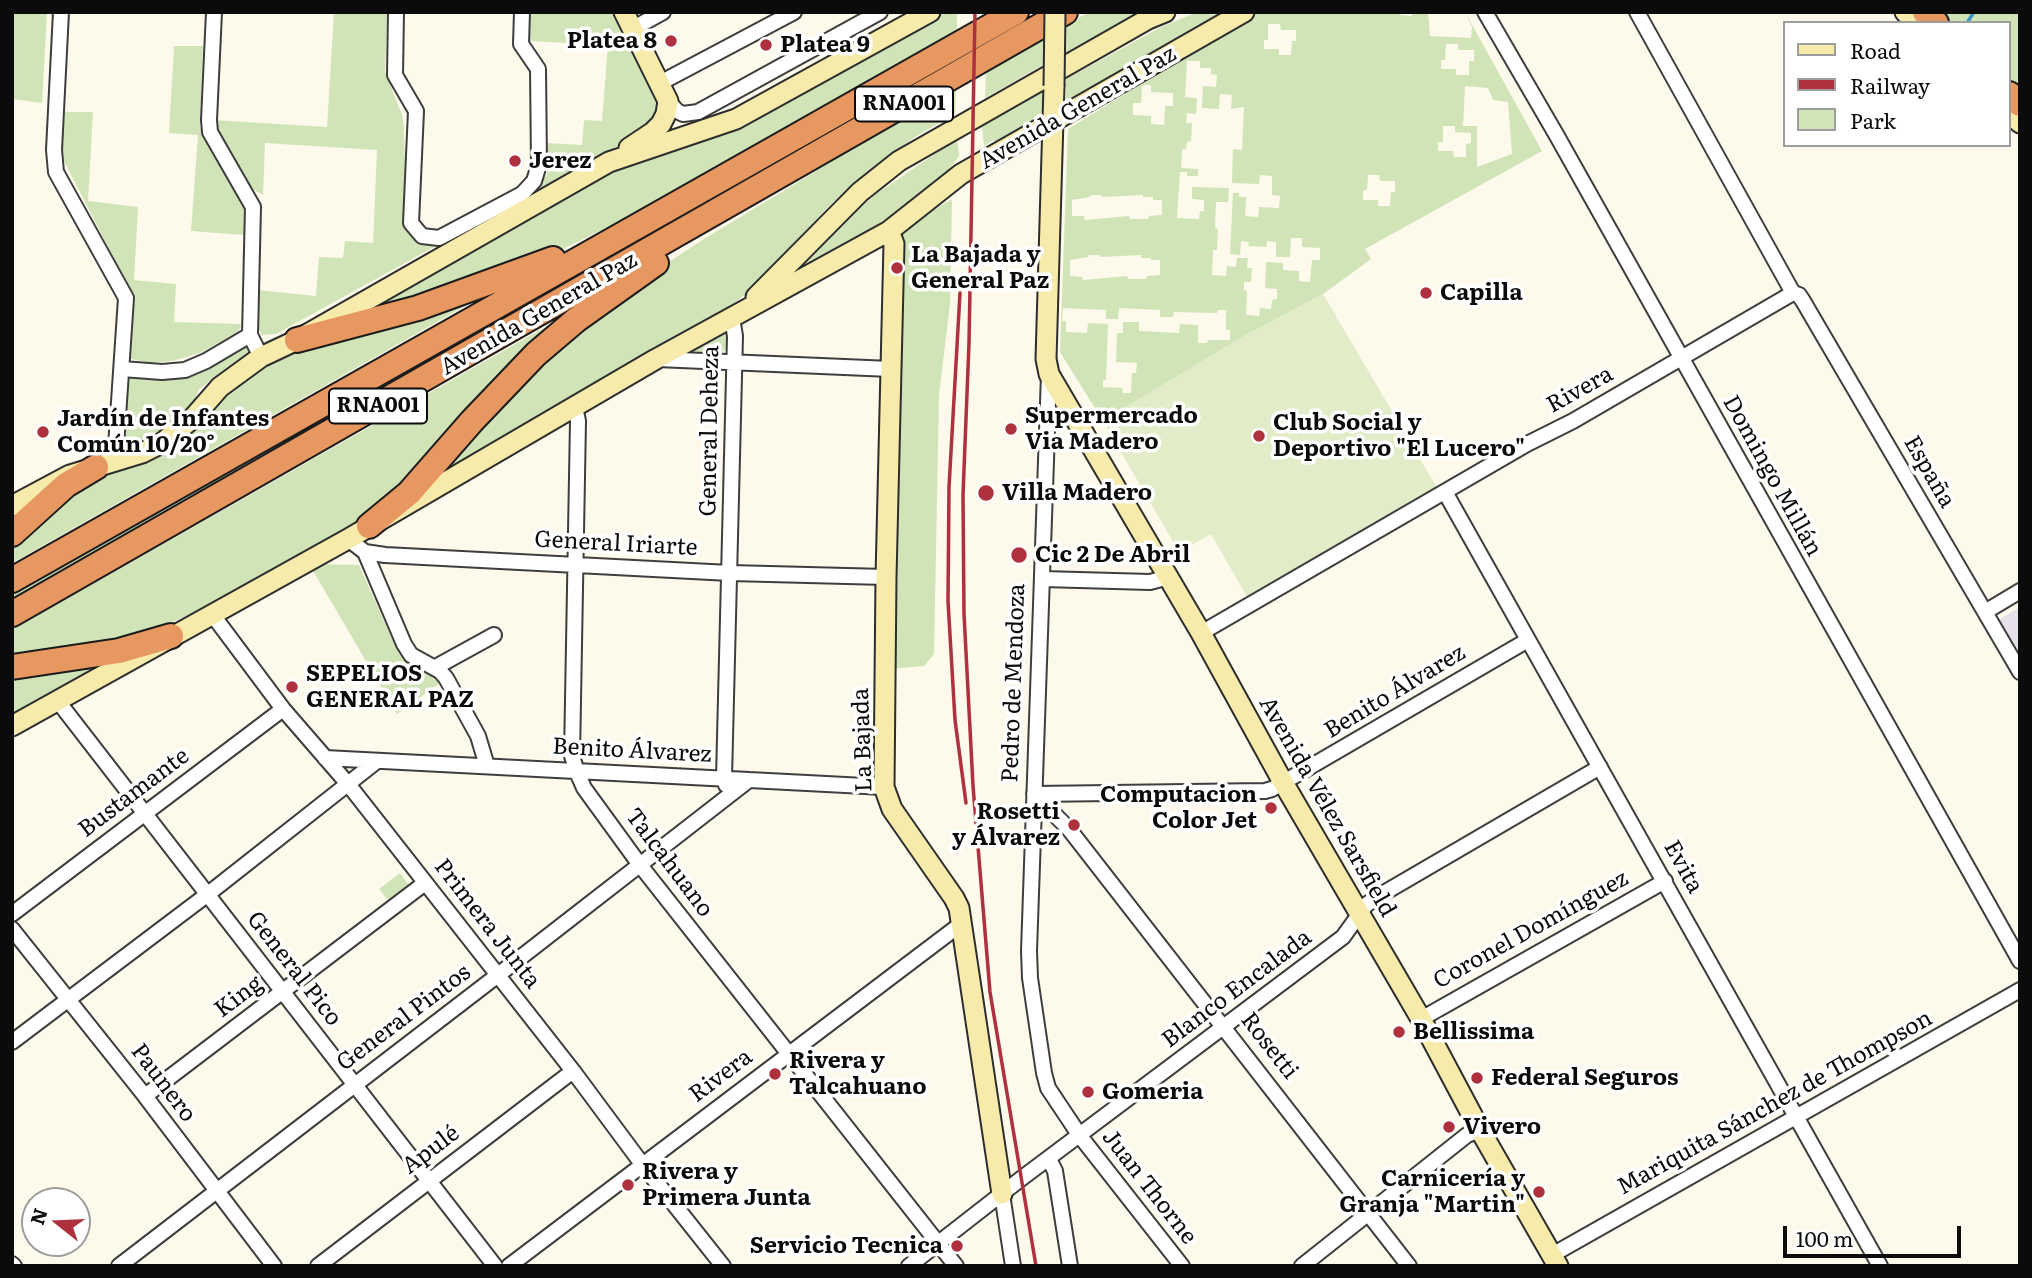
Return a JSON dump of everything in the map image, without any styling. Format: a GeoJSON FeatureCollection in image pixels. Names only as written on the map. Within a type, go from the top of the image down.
{"type":"FeatureCollection","features":[{"type":"Feature","properties":{"kind":"highway","name":"Avenida General Paz"},"geometry":{"type":"LineString","coordinates":[[12,580],[1016,12]]}},
{"type":"Feature","properties":{"kind":"highway","name":"Avenida General Paz"},"geometry":{"type":"LineString","coordinates":[[12,614],[1065,12]]}},
{"type":"Feature","properties":{"kind":"highway"},"geometry":{"type":"LineString","coordinates":[[369,526],[409,493],[536,354],[576,320],[743,198]]}},
{"type":"Feature","properties":{"kind":"highway"},"geometry":{"type":"LineString","coordinates":[[297,340],[418,308],[635,227]]}},
{"type":"Feature","properties":{"kind":"highway"},"geometry":{"type":"LineString","coordinates":[[12,534],[66,485],[106,464]]}},
{"type":"Feature","properties":{"kind":"highway"},"geometry":{"type":"LineString","coordinates":[[12,667],[118,651],[171,636]]}},
{"type":"Feature","properties":{"kind":"street"},"geometry":{"type":"LineString","coordinates":[[61,12],[54,150],[56,172],[126,298],[122,369],[106,464]]}},
{"type":"Feature","properties":{"kind":"street"},"geometry":{"type":"LineString","coordinates":[[214,12],[209,120],[211,134],[253,207],[250,335],[261,357]]}},
{"type":"Feature","properties":{"kind":"street"},"geometry":{"type":"LineString","coordinates":[[396,12],[395,75],[415,111],[411,223],[422,236],[439,238],[522,194],[534,181],[539,165],[538,69],[521,44],[522,12]]}},
{"type":"Feature","properties":{"kind":"street"},"geometry":{"type":"LineString","coordinates":[[663,12],[628,20],[668,102],[683,114],[698,113],[875,14]]}},
{"type":"Feature","properties":{"kind":"street"},"geometry":{"type":"LineString","coordinates":[[660,83],[794,12]]}},
{"type":"Feature","properties":{"kind":"street"},"geometry":{"type":"LineString","coordinates":[[609,162],[736,119],[930,12]]}},
{"type":"Feature","properties":{"kind":"street","name":"Pedro de Mendoza"},"geometry":{"type":"LineString","coordinates":[[1055,12],[1046,359],[1049,374],[1029,951],[1030,978],[1048,1088],[1080,1136]]}},
{"type":"Feature","properties":{"kind":"street","name":"Avenida General Paz"},"geometry":{"type":"LineString","coordinates":[[734,317],[768,286],[860,191],[899,161],[1116,37],[1165,12]]}},
{"type":"Feature","properties":{"kind":"street","name":"Domingo Millán"},"geometry":{"type":"LineString","coordinates":[[1485,12],[2020,961]]}},
{"type":"Feature","properties":{"kind":"street","name":"España"},"geometry":{"type":"LineString","coordinates":[[1637,12],[1796,294],[2020,672]]}},
{"type":"Feature","properties":{"kind":"street","name":"Avenida General Paz"},"geometry":{"type":"LineString","coordinates":[[12,726],[348,539],[656,359],[890,230],[961,174],[1238,16]]}},
{"type":"Feature","properties":{"kind":"street"},"geometry":{"type":"LineString","coordinates":[[12,506],[45,487],[152,449],[177,432],[220,387],[261,357],[297,340],[609,162],[653,132],[666,114],[668,102]]}},
{"type":"Feature","properties":{"kind":"street","name":"La Bajada"},"geometry":{"type":"LineString","coordinates":[[890,230],[894,244],[884,787],[892,810],[954,898],[961,924],[1013,1266]]}},
{"type":"Feature","properties":{"kind":"street","name":"Rivera"},"geometry":{"type":"LineString","coordinates":[[1201,633],[1444,492],[1796,294]]}},
{"type":"Feature","properties":{"kind":"street","name":"General Deheza"},"geometry":{"type":"LineString","coordinates":[[728,796],[724,778],[734,317]]}},
{"type":"Feature","properties":{"kind":"street"},"geometry":{"type":"LineString","coordinates":[[122,369],[162,372],[185,370],[250,335]]}},
{"type":"Feature","properties":{"kind":"street"},"geometry":{"type":"LineString","coordinates":[[656,359],[891,369]]}},
{"type":"Feature","properties":{"kind":"street","name":"Avenida Vélez Sarsfield"},"geometry":{"type":"LineString","coordinates":[[1049,374],[1201,633],[1555,1260]]}},
{"type":"Feature","properties":{"kind":"street","name":"Talcahuano"},"geometry":{"type":"LineString","coordinates":[[575,407],[578,421],[572,756],[584,788],[640,864],[956,1266]]}},
{"type":"Feature","properties":{"kind":"street","name":"Evita"},"geometry":{"type":"LineString","coordinates":[[1444,492],[1880,1266]]}},
{"type":"Feature","properties":{"kind":"street"},"geometry":{"type":"LineString","coordinates":[[348,539],[365,552],[411,655],[446,678],[478,736],[487,766]]}},
{"type":"Feature","properties":{"kind":"street","name":"General Iriarte"},"geometry":{"type":"LineString","coordinates":[[365,552],[730,573],[886,577]]}},
{"type":"Feature","properties":{"kind":"street"},"geometry":{"type":"LineString","coordinates":[[1043,579],[1150,582],[1169,577]]}},
{"type":"Feature","properties":{"kind":"street"},"geometry":{"type":"LineString","coordinates":[[1985,612],[2020,591]]}},
{"type":"Feature","properties":{"kind":"street","name":"Primera Junta"},"geometry":{"type":"LineString","coordinates":[[212,614],[284,709],[348,784],[498,975],[723,1266]]}},
{"type":"Feature","properties":{"kind":"street"},"geometry":{"type":"LineString","coordinates":[[434,668],[494,635]]}},
{"type":"Feature","properties":{"kind":"street","name":"Benito Álvarez"},"geometry":{"type":"LineString","coordinates":[[1034,794],[1265,791],[1284,784],[1528,640]]}},
{"type":"Feature","properties":{"kind":"street","name":"General Pico"},"geometry":{"type":"LineString","coordinates":[[57,700],[495,1266]]}},
{"type":"Feature","properties":{"kind":"street","name":"Bustamante"},"geometry":{"type":"LineString","coordinates":[[12,914],[284,709]]}},
{"type":"Feature","properties":{"kind":"street","name":"Benito Álvarez"},"geometry":{"type":"LineString","coordinates":[[325,758],[884,787]]}},
{"type":"Feature","properties":{"kind":"street"},"geometry":{"type":"LineString","coordinates":[[12,1042],[208,894],[377,761]]}},
{"type":"Feature","properties":{"kind":"street","name":"Blanco Encalada"},"geometry":{"type":"LineString","coordinates":[[909,1266],[1343,937],[1366,905],[1377,897],[1601,768]]}},
{"type":"Feature","properties":{"kind":"street","name":"General Pintos"},"geometry":{"type":"LineString","coordinates":[[119,1266],[748,780]]}},
{"type":"Feature","properties":{"kind":"street","name":"Rosetti"},"geometry":{"type":"LineString","coordinates":[[1034,794],[1069,829],[1409,1266]]}},
{"type":"Feature","properties":{"kind":"street","name":"Coronel Domínguez"},"geometry":{"type":"LineString","coordinates":[[1420,1018],[1665,881]]}},
{"type":"Feature","properties":{"kind":"street","name":"King"},"geometry":{"type":"LineString","coordinates":[[145,1096],[425,883]]}},
{"type":"Feature","properties":{"kind":"street","name":"Rivera"},"geometry":{"type":"LineString","coordinates":[[509,1266],[961,924]]}},
{"type":"Feature","properties":{"kind":"street","name":"Paunero"},"geometry":{"type":"LineString","coordinates":[[12,929],[145,1096],[274,1266]]}},
{"type":"Feature","properties":{"kind":"street","name":"Mariquita Sánchez de Thompson"},"geometry":{"type":"LineString","coordinates":[[1555,1260],[1797,1117],[2020,990]]}},
{"type":"Feature","properties":{"kind":"street","name":"Apulé"},"geometry":{"type":"LineString","coordinates":[[318,1266],[573,1071]]}},
{"type":"Feature","properties":{"kind":"street"},"geometry":{"type":"LineString","coordinates":[[1302,1266],[1467,1135],[1480,1130]]}},
{"type":"Feature","properties":{"kind":"street","name":"Juan Thorne"},"geometry":{"type":"LineString","coordinates":[[1080,1136],[1182,1266]]}},
{"type":"Feature","properties":{"kind":"street"},"geometry":{"type":"LineString","coordinates":[[1049,1159],[1055,1171],[1070,1266]]}},
{"type":"Feature","properties":{"kind":"shaded area"},"geometry":{"type":"Polygon","coordinates":[[[2020,607],[2020,657],[1998,620],[2020,607]]]}},
{"type":"Feature","properties":{"kind":"green space"},"geometry":{"type":"Polygon","coordinates":[[[12,12],[47,12],[42,103],[12,99],[12,12]]]}},
{"type":"Feature","properties":{"kind":"green space"},"geometry":{"type":"Polygon","coordinates":[[[334,12],[387,12],[385,72],[404,127],[406,224],[416,238],[424,241],[539,183],[547,175],[547,143],[582,145],[584,120],[602,121],[608,45],[529,41],[530,12],[611,12],[658,102],[657,120],[652,127],[276,334],[262,335],[257,326],[258,290],[316,296],[319,257],[343,258],[345,241],[373,243],[377,150],[265,143],[263,195],[250,188],[220,137],[213,136],[214,120],[327,127],[334,12]]]}},
{"type":"Feature","properties":{"kind":"green space"},"geometry":{"type":"Polygon","coordinates":[[[946,12],[957,12],[957,34],[610,226],[534,263],[327,326],[611,168],[784,103],[946,12]]]}},
{"type":"Feature","properties":{"kind":"green space"},"geometry":{"type":"Polygon","coordinates":[[[1089,12],[1145,12],[1059,57],[1060,28],[1089,12]]]}},
{"type":"Feature","properties":{"kind":"green space"},"geometry":{"type":"Polygon","coordinates":[[[1198,12],[1228,12],[1066,107],[1066,79],[1163,26],[1198,12]]]}},
{"type":"Feature","properties":{"kind":"green space"},"geometry":{"type":"Polygon","coordinates":[[[1258,12],[1400,12],[1400,15],[1412,16],[1412,12],[1428,12],[1430,36],[1471,38],[1472,27],[1465,12],[1542,151],[1365,249],[1371,259],[1323,294],[1246,335],[1103,421],[1060,352],[1068,129],[1258,12]],[[1268,24],[1268,40],[1264,40],[1264,49],[1279,49],[1279,55],[1291,55],[1292,41],[1296,41],[1296,30],[1281,30],[1280,24],[1268,24]],[[1446,44],[1445,60],[1441,60],[1441,69],[1456,69],[1456,75],[1469,75],[1469,61],[1474,61],[1474,50],[1458,50],[1458,44],[1446,44]],[[1187,61],[1185,97],[1197,98],[1196,114],[1187,113],[1186,123],[1192,123],[1191,141],[1187,142],[1186,149],[1182,149],[1181,168],[1198,169],[1198,176],[1187,176],[1187,172],[1180,172],[1177,218],[1199,219],[1200,211],[1204,211],[1204,200],[1192,199],[1192,187],[1229,188],[1228,202],[1216,202],[1217,250],[1213,250],[1212,275],[1226,276],[1227,266],[1236,267],[1237,258],[1248,258],[1247,268],[1252,268],[1251,282],[1244,282],[1244,290],[1247,291],[1246,315],[1259,316],[1260,308],[1271,309],[1272,300],[1277,299],[1277,289],[1265,288],[1266,262],[1283,263],[1283,270],[1299,271],[1299,281],[1310,282],[1312,260],[1320,260],[1320,248],[1302,247],[1302,238],[1291,238],[1290,257],[1276,257],[1276,242],[1267,241],[1266,247],[1248,246],[1249,242],[1241,241],[1240,255],[1230,254],[1233,193],[1246,197],[1245,216],[1258,217],[1259,207],[1279,208],[1280,196],[1272,195],[1272,176],[1260,175],[1259,184],[1232,183],[1233,149],[1242,150],[1244,107],[1231,109],[1232,95],[1220,94],[1219,109],[1202,108],[1203,86],[1216,87],[1217,75],[1211,74],[1211,68],[1200,68],[1200,61],[1187,61]],[[1142,85],[1141,103],[1133,103],[1133,115],[1151,116],[1151,124],[1164,125],[1165,106],[1173,106],[1173,93],[1151,92],[1151,85],[1142,85]],[[1465,86],[1463,126],[1477,126],[1477,167],[1512,154],[1508,102],[1493,100],[1488,88],[1465,86]],[[1443,126],[1443,142],[1438,142],[1438,151],[1453,151],[1454,157],[1466,157],[1466,144],[1471,143],[1471,133],[1455,132],[1455,126],[1443,126]],[[1368,175],[1367,190],[1363,191],[1363,200],[1378,200],[1378,206],[1390,206],[1391,192],[1395,192],[1395,181],[1380,181],[1379,175],[1368,175]],[[1091,195],[1072,200],[1072,216],[1084,216],[1085,220],[1129,216],[1130,219],[1148,219],[1149,216],[1162,215],[1162,200],[1153,200],[1153,197],[1143,195],[1091,195]],[[1089,255],[1070,260],[1070,276],[1082,277],[1083,280],[1127,276],[1128,279],[1146,279],[1147,276],[1160,275],[1160,260],[1141,258],[1141,255],[1089,255]],[[1063,308],[1062,321],[1066,321],[1066,332],[1087,333],[1088,323],[1108,324],[1106,380],[1103,380],[1103,387],[1122,388],[1123,393],[1131,393],[1132,373],[1136,373],[1137,363],[1116,362],[1117,333],[1123,333],[1123,322],[1139,322],[1139,331],[1179,333],[1180,324],[1198,325],[1198,343],[1230,340],[1230,330],[1226,330],[1226,310],[1218,310],[1217,313],[1174,312],[1173,317],[1160,317],[1160,310],[1119,308],[1118,319],[1106,319],[1106,310],[1063,308]]]}},
{"type":"Feature","properties":{"kind":"green space"},"geometry":{"type":"Polygon","coordinates":[[[1935,12],[2020,12],[2020,95],[2011,87],[2011,21],[1943,21],[1935,12]]]}},
{"type":"Feature","properties":{"kind":"green space"},"geometry":{"type":"Polygon","coordinates":[[[1043,38],[1043,65],[985,98],[986,70],[1043,38]]]}},
{"type":"Feature","properties":{"kind":"green space"},"geometry":{"type":"Polygon","coordinates":[[[174,46],[203,46],[200,126],[203,138],[245,209],[244,235],[191,231],[198,135],[169,133],[174,46]]]}},
{"type":"Feature","properties":{"kind":"green space"},"geometry":{"type":"Polygon","coordinates":[[[956,86],[955,114],[915,137],[876,165],[832,203],[755,286],[720,315],[424,484],[523,372],[609,301],[704,239],[956,86]]]}},
{"type":"Feature","properties":{"kind":"green space"},"geometry":{"type":"Polygon","coordinates":[[[1046,90],[1045,106],[1035,125],[997,147],[994,140],[984,146],[982,126],[1046,90]]]}},
{"type":"Feature","properties":{"kind":"green space"},"geometry":{"type":"Polygon","coordinates":[[[904,91],[12,601],[12,592],[874,105],[904,91]]]}},
{"type":"Feature","properties":{"kind":"green space"},"geometry":{"type":"Polygon","coordinates":[[[65,112],[93,112],[88,201],[138,207],[134,280],[176,284],[174,322],[240,324],[241,328],[237,332],[200,353],[172,361],[151,363],[131,359],[132,294],[64,161],[62,140],[65,112]]]}},
{"type":"Feature","properties":{"kind":"green space"},"geometry":{"type":"Polygon","coordinates":[[[957,139],[959,156],[948,171],[885,222],[776,290],[825,237],[876,194],[957,139]]]}},
{"type":"Feature","properties":{"kind":"green space"},"geometry":{"type":"Polygon","coordinates":[[[952,199],[950,304],[939,394],[934,654],[924,666],[890,669],[901,235],[908,225],[952,199]]]}},
{"type":"Feature","properties":{"kind":"green space","name":"Club Social y Deportivo \"El Lucero\""},"geometry":{"type":"Polygon","coordinates":[[[1323,294],[1439,491],[1249,600],[1211,534],[1179,552],[1103,421],[1246,335],[1323,294]]]}},
{"type":"Feature","properties":{"kind":"green space"},"geometry":{"type":"Polygon","coordinates":[[[472,298],[474,301],[12,563],[12,542],[44,510],[256,370],[292,350],[472,298]]]}},
{"type":"Feature","properties":{"kind":"green space"},"geometry":{"type":"Polygon","coordinates":[[[577,309],[485,395],[366,520],[202,609],[154,630],[104,647],[12,662],[12,630],[577,309]]]}},
{"type":"Feature","properties":{"kind":"green space"},"geometry":{"type":"Polygon","coordinates":[[[721,331],[729,334],[726,348],[721,354],[705,358],[688,351],[721,331]]]}},
{"type":"Feature","properties":{"kind":"green space"},"geometry":{"type":"Polygon","coordinates":[[[245,346],[249,348],[249,352],[199,389],[193,405],[182,418],[148,442],[128,449],[121,446],[127,380],[130,376],[159,377],[245,346]]]}},
{"type":"Feature","properties":{"kind":"green space"},"geometry":{"type":"Polygon","coordinates":[[[320,564],[359,565],[400,651],[418,668],[434,674],[439,684],[397,714],[312,569],[320,564]]]}},
{"type":"Feature","properties":{"kind":"green space"},"geometry":{"type":"Polygon","coordinates":[[[114,662],[12,719],[12,673],[114,662]]]}},
{"type":"Feature","properties":{"kind":"green space"},"geometry":{"type":"Polygon","coordinates":[[[400,873],[409,885],[388,900],[379,889],[400,873]]]}},
{"type":"Feature","properties":{"kind":"waterway"},"geometry":{"type":"LineString","coordinates":[[1968,21],[1974,12]]}},
{"type":"Feature","properties":{"kind":"railway"},"geometry":{"type":"LineString","coordinates":[[975,12],[969,343],[963,495],[964,614],[973,786],[990,992],[1036,1266]]}},
{"type":"Feature","properties":{"kind":"railway"},"geometry":{"type":"LineString","coordinates":[[960,293],[949,487],[948,601],[955,720],[966,803]]}},
{"type":"Feature","properties":{"kind":"place","name":"Platea 8"},"geometry":{"type":"Point","coordinates":[671,41]}},
{"type":"Feature","properties":{"kind":"place","name":"Platea 9"},"geometry":{"type":"Point","coordinates":[766,45]}},
{"type":"Feature","properties":{"kind":"place","name":"Jerez"},"geometry":{"type":"Point","coordinates":[515,161]}},
{"type":"Feature","properties":{"kind":"place","name":"La Bajada y General Paz"},"geometry":{"type":"Point","coordinates":[897,268]}},
{"type":"Feature","properties":{"kind":"place","name":"Capilla"},"geometry":{"type":"Point","coordinates":[1426,293]}},
{"type":"Feature","properties":{"kind":"place","name":"Supermercado Via Madero"},"geometry":{"type":"Point","coordinates":[1011,429]}},
{"type":"Feature","properties":{"kind":"place","name":"Jardín de Infantes Común 10/20°"},"geometry":{"type":"Point","coordinates":[43,432]}},
{"type":"Feature","properties":{"kind":"place","name":"Club Social y Deportivo \"El Lucero\""},"geometry":{"type":"Point","coordinates":[1259,436]}},
{"type":"Feature","properties":{"kind":"place","name":"Villa Madero"},"geometry":{"type":"Point","coordinates":[986,493]}},
{"type":"Feature","properties":{"kind":"place","name":"Cic 2 De Abril"},"geometry":{"type":"Point","coordinates":[1019,555]}},
{"type":"Feature","properties":{"kind":"place","name":"SEPELIOS GENERAL PAZ"},"geometry":{"type":"Point","coordinates":[292,687]}},
{"type":"Feature","properties":{"kind":"place","name":"Computacion Color Jet"},"geometry":{"type":"Point","coordinates":[1271,808]}},
{"type":"Feature","properties":{"kind":"place","name":"Rosetti y Álvarez"},"geometry":{"type":"Point","coordinates":[1074,825]}},
{"type":"Feature","properties":{"kind":"place","name":"Bellissima"},"geometry":{"type":"Point","coordinates":[1399,1032]}},
{"type":"Feature","properties":{"kind":"place","name":"Rivera y Talcahuano"},"geometry":{"type":"Point","coordinates":[775,1074]}},
{"type":"Feature","properties":{"kind":"place","name":"Federal Seguros"},"geometry":{"type":"Point","coordinates":[1477,1078]}},
{"type":"Feature","properties":{"kind":"place","name":"Gomeria"},"geometry":{"type":"Point","coordinates":[1088,1092]}},
{"type":"Feature","properties":{"kind":"place","name":"Vivero"},"geometry":{"type":"Point","coordinates":[1449,1127]}},
{"type":"Feature","properties":{"kind":"place","name":"Rivera y Primera Junta"},"geometry":{"type":"Point","coordinates":[628,1185]}},
{"type":"Feature","properties":{"kind":"place","name":"Carnicería y Granja \"Martin\""},"geometry":{"type":"Point","coordinates":[1539,1192]}},
{"type":"Feature","properties":{"kind":"place","name":"Servicio Tecnica"},"geometry":{"type":"Point","coordinates":[957,1246]}}]}
